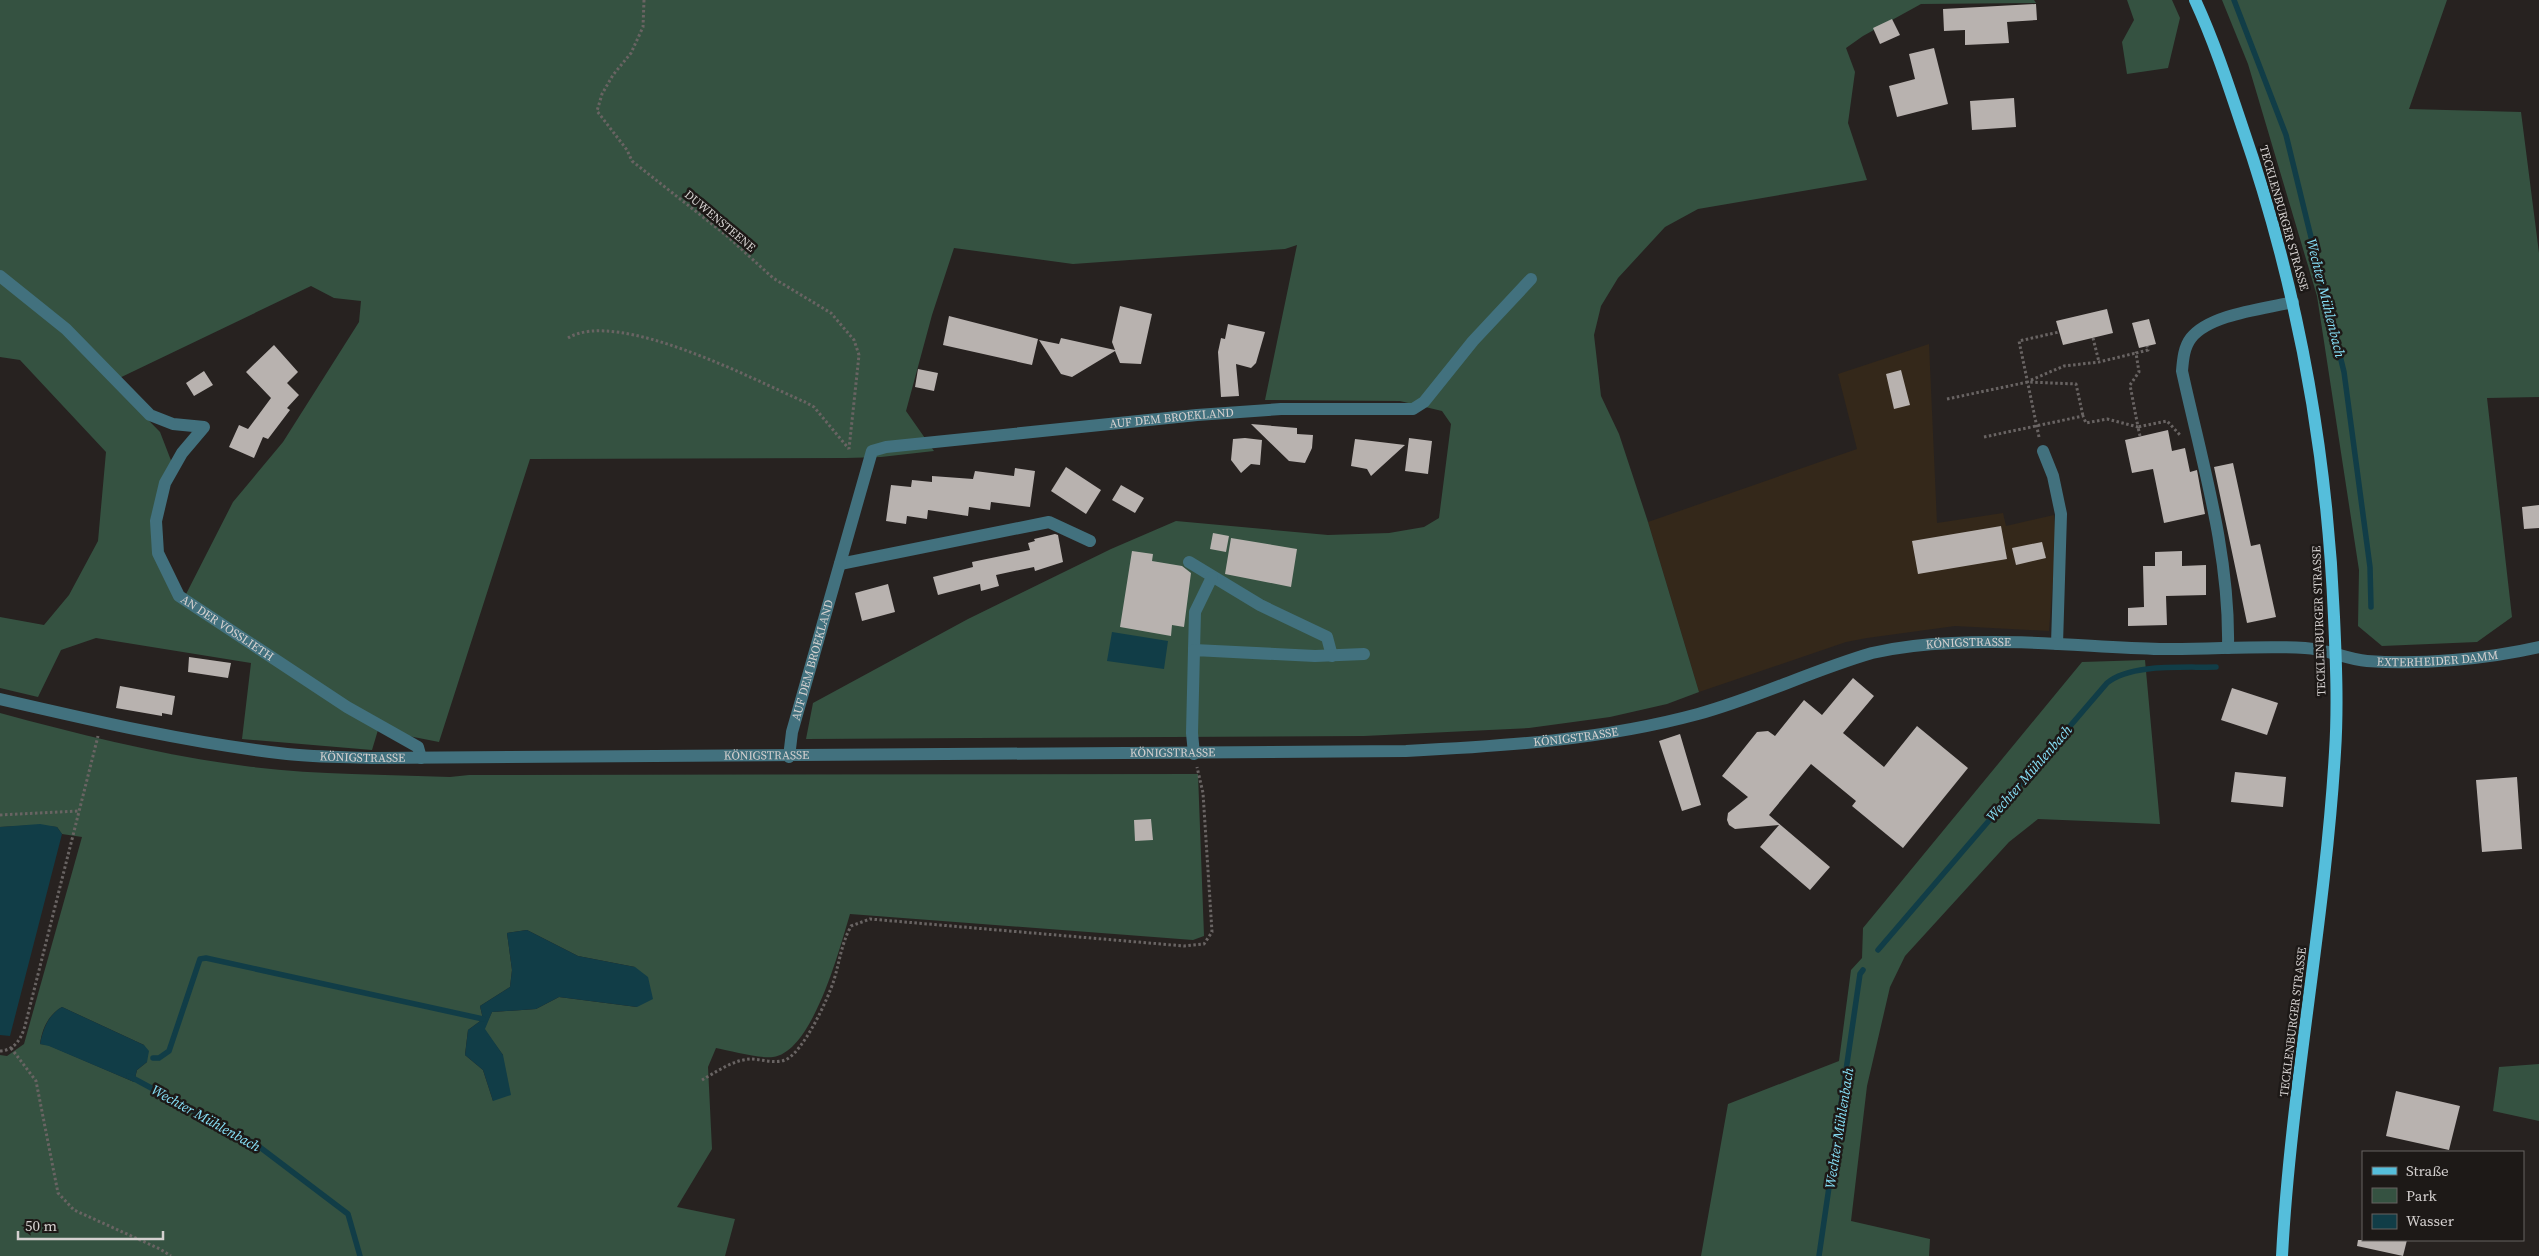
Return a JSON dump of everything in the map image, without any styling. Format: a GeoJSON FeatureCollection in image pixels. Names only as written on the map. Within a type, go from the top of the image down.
{"type":"FeatureCollection","features":[{"type":"Feature","properties":{"kind":"main road","name":"TECKLENBURGER STRASSE"},"geometry":{"type":"LineString","coordinates":[[2195,0],[2222,67],[2262,184],[2293,302],[2314,409],[2324,478],[2336,654],[2335,748],[2326,862],[2288,1165],[2282,1256]]}},
{"type":"Feature","properties":{"kind":"street","name":"AN DER VOSSLIETH"},"geometry":{"type":"LineString","coordinates":[[0,276],[66,329],[150,415],[173,424],[204,427],[182,453],[165,483],[156,521],[158,553],[179,596],[348,707],[418,747],[421,758]]}},
{"type":"Feature","properties":{"kind":"street","name":"AUF DEM BROEKLAND"},"geometry":{"type":"LineString","coordinates":[[789,757],[792,732],[868,458],[876,449],[1197,415],[1281,409],[1414,409],[1424,402],[1473,341],[1531,279]]}},
{"type":"Feature","properties":{"kind":"street"},"geometry":{"type":"LineString","coordinates":[[2228,648],[2229,618],[2222,556],[2182,371],[2184,354],[2191,338],[2203,327],[2220,319],[2293,302]]}},
{"type":"Feature","properties":{"kind":"street"},"geometry":{"type":"LineString","coordinates":[[2043,451],[2053,476],[2061,514],[2056,644]]}},
{"type":"Feature","properties":{"kind":"street"},"geometry":{"type":"LineString","coordinates":[[840,564],[1050,522],[1090,540]]}},
{"type":"Feature","properties":{"kind":"street"},"geometry":{"type":"LineString","coordinates":[[1189,562],[1260,605],[1327,637],[1332,656]]}},
{"type":"Feature","properties":{"kind":"street"},"geometry":{"type":"LineString","coordinates":[[1194,754],[1192,733],[1195,612],[1212,576]]}},
{"type":"Feature","properties":{"kind":"street","name":"KÖNIGSTRASSE"},"geometry":{"type":"LineString","coordinates":[[0,698],[101,723],[198,741],[288,754],[371,758],[789,757],[1406,751],[1520,745],[1604,734],[1699,714],[1822,669],[1875,653],[1914,646],[1955,642],[2161,649],[2308,648],[2336,654]]}},
{"type":"Feature","properties":{"kind":"street","name":"EXTERHEIDER DAMM"},"geometry":{"type":"LineString","coordinates":[[2336,654],[2364,661],[2421,662],[2499,654],[2539,646]]}},
{"type":"Feature","properties":{"kind":"street"},"geometry":{"type":"LineString","coordinates":[[1194,650],[1332,656],[1364,654]]}},
{"type":"Feature","properties":{"kind":"path","name":"DUWENSTEENE"},"geometry":{"type":"LineString","coordinates":[[568,338],[577,332],[596,330],[626,332],[668,343],[806,402],[814,407],[849,449],[859,355],[854,340],[831,313],[774,278],[727,236],[632,161],[627,150],[596,111],[602,94],[613,75],[631,53],[644,27],[644,0]]}},
{"type":"Feature","properties":{"kind":"path"},"geometry":{"type":"LineString","coordinates":[[2043,451],[2019,341],[2059,332]]}},
{"type":"Feature","properties":{"kind":"path"},"geometry":{"type":"LineString","coordinates":[[2093,338],[2099,362]]}},
{"type":"Feature","properties":{"kind":"path"},"geometry":{"type":"LineString","coordinates":[[1947,399],[2028,382],[2064,366],[2099,362],[2148,350],[2147,346]]}},
{"type":"Feature","properties":{"kind":"path"},"geometry":{"type":"LineString","coordinates":[[2136,353],[2139,372],[2130,385],[2140,436]]}},
{"type":"Feature","properties":{"kind":"path"},"geometry":{"type":"LineString","coordinates":[[2028,382],[2076,384],[2086,423],[2107,420],[2138,427],[2167,421],[2182,437]]}},
{"type":"Feature","properties":{"kind":"path"},"geometry":{"type":"LineString","coordinates":[[1984,437],[2083,416]]}},
{"type":"Feature","properties":{"kind":"path"},"geometry":{"type":"LineString","coordinates":[[0,1051],[11,1048],[21,1038],[25,1026],[101,723]]}},
{"type":"Feature","properties":{"kind":"path"},"geometry":{"type":"LineString","coordinates":[[702,1080],[728,1065],[749,1059],[785,1060],[799,1049],[826,1002],[834,980],[842,942],[851,926],[870,919],[1184,946],[1204,944],[1212,932],[1204,793],[1194,754]]}},
{"type":"Feature","properties":{"kind":"path"},"geometry":{"type":"LineString","coordinates":[[0,814],[80,811]]}},
{"type":"Feature","properties":{"kind":"path"},"geometry":{"type":"LineString","coordinates":[[11,1048],[36,1081],[58,1193],[74,1210],[160,1249],[171,1256]]}},
{"type":"Feature","properties":{"kind":"shaded area"},"geometry":{"type":"Polygon","coordinates":[[[1929,344],[1937,523],[2003,513],[2006,526],[2054,515],[2056,542],[2049,631],[1955,626],[1867,638],[1846,642],[1699,692],[1648,522],[1857,449],[1838,374],[1929,344]]]}},
{"type":"Feature","properties":{"kind":"green space"},"geometry":{"type":"Polygon","coordinates":[[[0,0],[2034,0],[2036,3],[1921,4],[1863,36],[1846,48],[1855,72],[1848,123],[1867,180],[1698,209],[1665,227],[1618,278],[1601,306],[1594,335],[1601,396],[1619,434],[1648,522],[1699,692],[1667,704],[1610,717],[1529,728],[1364,736],[806,739],[813,703],[968,619],[1111,549],[1176,521],[1328,535],[1389,533],[1424,527],[1439,518],[1451,424],[1442,411],[1400,401],[1265,400],[1297,245],[1285,249],[1073,264],[954,248],[932,315],[906,411],[934,451],[881,457],[846,458],[530,459],[439,742],[378,730],[372,750],[242,739],[251,663],[96,638],[61,650],[38,697],[0,688],[0,617],[44,625],[69,595],[98,541],[106,452],[20,360],[0,357],[0,0]],[[311,286],[111,382],[160,432],[172,463],[151,517],[181,604],[233,502],[283,442],[359,322],[361,301],[334,298],[311,286]]]}},
{"type":"Feature","properties":{"kind":"green space"},"geometry":{"type":"Polygon","coordinates":[[[2127,0],[2172,0],[2180,18],[2168,68],[2127,74],[2122,42],[2134,20],[2127,0]]]}},
{"type":"Feature","properties":{"kind":"green space"},"geometry":{"type":"Polygon","coordinates":[[[2222,0],[2447,0],[2409,109],[2521,112],[2539,253],[2539,397],[2487,398],[2512,617],[2477,642],[2382,646],[2358,626],[2359,570],[2317,296],[2248,64],[2222,0]]]}},
{"type":"Feature","properties":{"kind":"green space"},"geometry":{"type":"Polygon","coordinates":[[[2145,660],[2160,824],[2038,819],[2009,842],[1905,956],[1890,987],[1867,1086],[1851,1221],[1930,1239],[1929,1256],[1701,1256],[1728,1104],[1839,1061],[1851,970],[1862,958],[1863,928],[2082,662],[2145,660]]]}},
{"type":"Feature","properties":{"kind":"green space"},"geometry":{"type":"Polygon","coordinates":[[[0,713],[91,737],[183,756],[245,766],[322,773],[450,777],[469,775],[1198,774],[1204,936],[1193,940],[850,914],[823,996],[800,1037],[787,1051],[773,1057],[754,1056],[716,1048],[708,1067],[712,1149],[677,1207],[735,1219],[725,1256],[0,1256],[0,1055],[7,1056],[24,1044],[82,837],[62,834],[57,827],[38,825],[0,827],[0,713]],[[527,930],[507,933],[512,970],[510,987],[480,1006],[483,1019],[468,1030],[465,1055],[483,1070],[493,1101],[503,1055],[484,1029],[492,1012],[536,1009],[559,997],[637,1007],[635,967],[578,956],[527,930]],[[62,1007],[46,1023],[40,1044],[48,1045],[134,1082],[137,1070],[147,1062],[144,1045],[62,1007]]]}},
{"type":"Feature","properties":{"kind":"green space"},"geometry":{"type":"Polygon","coordinates":[[[2539,1064],[2539,1121],[2493,1111],[2499,1067],[2539,1064]]]}},
{"type":"Feature","properties":{"kind":"water"},"geometry":{"type":"Polygon","coordinates":[[[1112,632],[1168,641],[1164,669],[1107,661],[1112,632]]]}},
{"type":"Feature","properties":{"kind":"water"},"geometry":{"type":"Polygon","coordinates":[[[40,824],[57,827],[62,834],[10,1036],[0,1035],[0,827],[40,824]]]}},
{"type":"Feature","properties":{"kind":"water"},"geometry":{"type":"Polygon","coordinates":[[[527,930],[578,956],[635,967],[648,977],[653,999],[637,1007],[559,997],[536,1009],[492,1012],[485,1029],[503,1055],[511,1095],[493,1101],[483,1070],[465,1055],[468,1030],[483,1019],[480,1006],[510,987],[512,970],[507,933],[527,930]]]}},
{"type":"Feature","properties":{"kind":"water"},"geometry":{"type":"Polygon","coordinates":[[[62,1007],[144,1045],[149,1051],[147,1062],[137,1070],[134,1082],[49,1046],[40,1044],[47,1023],[53,1014],[62,1007]]]}},
{"type":"Feature","properties":{"kind":"building"},"geometry":{"type":"Polygon","coordinates":[[[2036,4],[2037,20],[2007,22],[2009,43],[1965,45],[1965,30],[1944,31],[1943,9],[2036,4]]]}},
{"type":"Feature","properties":{"kind":"building"},"geometry":{"type":"Polygon","coordinates":[[[1892,19],[1900,35],[1880,44],[1873,28],[1892,19]]]}},
{"type":"Feature","properties":{"kind":"building"},"geometry":{"type":"Polygon","coordinates":[[[1934,48],[1948,104],[1897,117],[1889,86],[1915,79],[1909,54],[1934,48]]]}},
{"type":"Feature","properties":{"kind":"building"},"geometry":{"type":"Polygon","coordinates":[[[2014,98],[2016,127],[1972,130],[1970,101],[2014,98]]]}},
{"type":"Feature","properties":{"kind":"building"},"geometry":{"type":"Polygon","coordinates":[[[1120,306],[1152,314],[1141,364],[1120,363],[1115,351],[1072,377],[1061,374],[1039,340],[1059,344],[1061,338],[1115,350],[1112,342],[1120,306]]]}},
{"type":"Feature","properties":{"kind":"building"},"geometry":{"type":"Polygon","coordinates":[[[2107,309],[2113,333],[2063,345],[2056,321],[2107,309]]]}},
{"type":"Feature","properties":{"kind":"building"},"geometry":{"type":"Polygon","coordinates":[[[949,316],[1038,339],[1032,365],[943,345],[949,316]]]}},
{"type":"Feature","properties":{"kind":"building"},"geometry":{"type":"Polygon","coordinates":[[[2149,319],[2156,344],[2139,348],[2132,323],[2149,319]]]}},
{"type":"Feature","properties":{"kind":"building"},"geometry":{"type":"Polygon","coordinates":[[[1228,324],[1265,332],[1256,363],[1251,368],[1236,364],[1239,396],[1221,397],[1218,352],[1221,338],[1225,339],[1228,324]]]}},
{"type":"Feature","properties":{"kind":"building"},"geometry":{"type":"Polygon","coordinates":[[[274,345],[298,372],[287,383],[299,395],[287,408],[290,410],[268,439],[263,437],[254,458],[229,447],[239,425],[248,429],[271,398],[246,372],[274,345]]]}},
{"type":"Feature","properties":{"kind":"building"},"geometry":{"type":"Polygon","coordinates":[[[918,369],[938,373],[934,391],[915,387],[918,369]]]}},
{"type":"Feature","properties":{"kind":"building"},"geometry":{"type":"Polygon","coordinates":[[[1901,370],[1910,405],[1894,409],[1886,374],[1901,370]]]}},
{"type":"Feature","properties":{"kind":"building"},"geometry":{"type":"Polygon","coordinates":[[[204,371],[213,385],[194,396],[186,383],[204,371]]]}},
{"type":"Feature","properties":{"kind":"building"},"geometry":{"type":"Polygon","coordinates":[[[1251,424],[1297,428],[1297,434],[1313,435],[1312,448],[1305,463],[1289,461],[1251,424]]]}},
{"type":"Feature","properties":{"kind":"building"},"geometry":{"type":"Polygon","coordinates":[[[2168,430],[2172,451],[2185,448],[2190,472],[2197,470],[2205,514],[2164,523],[2153,469],[2132,473],[2125,440],[2168,430]]]}},
{"type":"Feature","properties":{"kind":"building"},"geometry":{"type":"Polygon","coordinates":[[[1409,438],[1432,441],[1428,474],[1405,471],[1409,438]]]}},
{"type":"Feature","properties":{"kind":"building"},"geometry":{"type":"Polygon","coordinates":[[[1233,439],[1262,440],[1260,465],[1251,464],[1241,473],[1231,460],[1233,439]]]}},
{"type":"Feature","properties":{"kind":"building"},"geometry":{"type":"Polygon","coordinates":[[[1355,439],[1405,445],[1371,476],[1367,469],[1351,466],[1355,439]]]}},
{"type":"Feature","properties":{"kind":"building"},"geometry":{"type":"Polygon","coordinates":[[[2233,463],[2251,546],[2260,544],[2276,617],[2247,623],[2214,467],[2233,463]]]}},
{"type":"Feature","properties":{"kind":"building"},"geometry":{"type":"Polygon","coordinates":[[[1066,467],[1101,490],[1086,514],[1051,491],[1066,467]]]}},
{"type":"Feature","properties":{"kind":"building"},"geometry":{"type":"Polygon","coordinates":[[[1015,468],[1035,471],[1030,507],[991,502],[990,510],[969,507],[968,516],[928,510],[927,519],[907,516],[906,524],[886,521],[891,485],[911,487],[912,480],[932,482],[932,476],[973,479],[975,471],[1014,476],[1015,468]]]}},
{"type":"Feature","properties":{"kind":"building"},"geometry":{"type":"Polygon","coordinates":[[[1121,485],[1144,498],[1135,513],[1112,500],[1121,485]]]}},
{"type":"Feature","properties":{"kind":"building"},"geometry":{"type":"Polygon","coordinates":[[[2539,505],[2539,528],[2524,529],[2522,507],[2539,505]]]}},
{"type":"Feature","properties":{"kind":"building"},"geometry":{"type":"Polygon","coordinates":[[[2001,526],[2007,559],[1918,574],[1912,541],[2001,526]]]}},
{"type":"Feature","properties":{"kind":"building"},"geometry":{"type":"Polygon","coordinates":[[[1213,533],[1229,536],[1226,552],[1210,549],[1213,533]]]}},
{"type":"Feature","properties":{"kind":"building"},"geometry":{"type":"Polygon","coordinates":[[[1058,535],[1063,562],[1035,571],[1034,567],[996,575],[999,586],[981,591],[980,584],[938,595],[933,577],[973,567],[972,562],[1030,550],[1028,543],[1035,541],[1034,539],[1058,535]]]}},
{"type":"Feature","properties":{"kind":"building"},"geometry":{"type":"Polygon","coordinates":[[[1231,538],[1297,549],[1291,587],[1225,574],[1231,538]]]}},
{"type":"Feature","properties":{"kind":"building"},"geometry":{"type":"Polygon","coordinates":[[[2042,542],[2046,558],[2016,565],[2012,548],[2042,542]]]}},
{"type":"Feature","properties":{"kind":"building"},"geometry":{"type":"Polygon","coordinates":[[[1132,551],[1153,554],[1152,561],[1182,566],[1191,573],[1184,627],[1172,625],[1171,636],[1120,627],[1132,551]]]}},
{"type":"Feature","properties":{"kind":"building"},"geometry":{"type":"Polygon","coordinates":[[[2182,551],[2182,566],[2206,565],[2206,595],[2166,596],[2167,625],[2128,626],[2128,608],[2144,607],[2143,566],[2155,566],[2155,552],[2182,551]]]}},
{"type":"Feature","properties":{"kind":"building"},"geometry":{"type":"Polygon","coordinates":[[[888,584],[895,612],[862,621],[855,593],[888,584]]]}},
{"type":"Feature","properties":{"kind":"building"},"geometry":{"type":"Polygon","coordinates":[[[189,657],[231,663],[228,678],[188,672],[189,657]]]}},
{"type":"Feature","properties":{"kind":"building"},"geometry":{"type":"Polygon","coordinates":[[[1853,678],[1874,696],[1843,733],[1884,767],[1917,726],[1968,768],[1903,848],[1852,806],[1856,801],[1811,764],[1769,815],[1830,867],[1810,890],[1760,847],[1779,825],[1735,829],[1729,825],[1727,820],[1728,813],[1748,797],[1722,776],[1757,732],[1768,731],[1775,736],[1804,700],[1822,715],[1853,678]]]}},
{"type":"Feature","properties":{"kind":"building"},"geometry":{"type":"Polygon","coordinates":[[[120,686],[175,696],[172,715],[162,713],[162,716],[116,708],[120,686]]]}},
{"type":"Feature","properties":{"kind":"building"},"geometry":{"type":"Polygon","coordinates":[[[2232,688],[2278,703],[2267,735],[2221,720],[2232,688]]]}},
{"type":"Feature","properties":{"kind":"building"},"geometry":{"type":"Polygon","coordinates":[[[1680,734],[1701,805],[1682,811],[1659,741],[1680,734]]]}},
{"type":"Feature","properties":{"kind":"building"},"geometry":{"type":"Polygon","coordinates":[[[2235,772],[2286,777],[2283,807],[2231,802],[2235,772]]]}},
{"type":"Feature","properties":{"kind":"building"},"geometry":{"type":"Polygon","coordinates":[[[2517,777],[2522,849],[2482,852],[2476,780],[2517,777]]]}},
{"type":"Feature","properties":{"kind":"building"},"geometry":{"type":"Polygon","coordinates":[[[1151,819],[1153,840],[1135,841],[1134,820],[1151,819]]]}},
{"type":"Feature","properties":{"kind":"building"},"geometry":{"type":"Polygon","coordinates":[[[2396,1091],[2460,1106],[2449,1150],[2386,1136],[2396,1091]]]}},
{"type":"Feature","properties":{"kind":"building"},"geometry":{"type":"Polygon","coordinates":[[[2358,1240],[2407,1241],[2403,1256],[2357,1246],[2358,1240]]]}},
{"type":"Feature","properties":{"kind":"waterway","name":"Wechter Mühlenbach"},"geometry":{"type":"LineString","coordinates":[[2234,0],[2286,135],[2344,372],[2370,567],[2371,607]]}},
{"type":"Feature","properties":{"kind":"waterway","name":"Wechter Mühlenbach"},"geometry":{"type":"LineString","coordinates":[[1878,950],[2107,683],[2130,672],[2144,669],[2216,667]]}},
{"type":"Feature","properties":{"kind":"waterway"},"geometry":{"type":"LineString","coordinates":[[153,1058],[159,1058],[169,1051],[200,959],[206,958],[483,1019]]}},
{"type":"Feature","properties":{"kind":"waterway","name":"Wechter Mühlenbach"},"geometry":{"type":"LineString","coordinates":[[1819,1256],[1860,974],[1863,970]]}},
{"type":"Feature","properties":{"kind":"waterway","name":"Wechter Mühlenbach"},"geometry":{"type":"LineString","coordinates":[[129,1076],[257,1145],[348,1214],[360,1256]]}}]}
